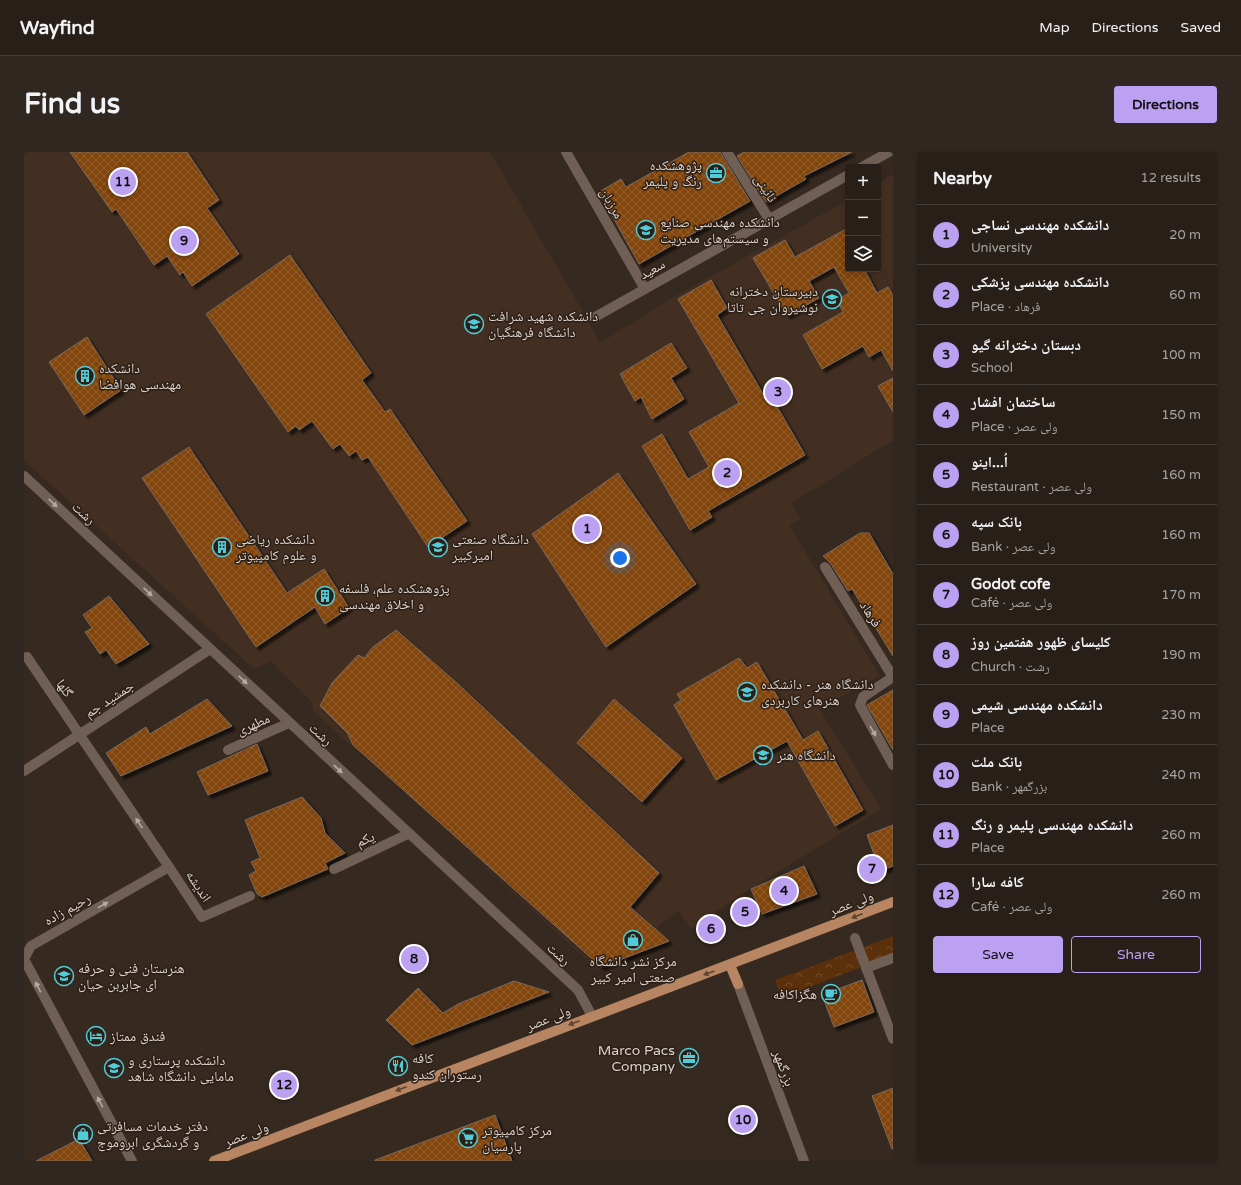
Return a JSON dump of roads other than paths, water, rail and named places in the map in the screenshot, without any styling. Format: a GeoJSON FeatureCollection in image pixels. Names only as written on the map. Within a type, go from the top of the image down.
{"type":"FeatureCollection","features":[{"type":"Feature","properties":{"kind":"main road","name":"ولی عصر"},"geometry":{"type":"LineString","coordinates":[[214,1161],[893,902]]}},
{"type":"Feature","properties":{"kind":"main road"},"geometry":{"type":"LineString","coordinates":[[730,965],[738,984]]}},
{"type":"Feature","properties":{"kind":"street","name":"مرزبان"},"geometry":{"type":"LineString","coordinates":[[566,152],[645,289]]}},
{"type":"Feature","properties":{"kind":"street","name":"نائینی"},"geometry":{"type":"LineString","coordinates":[[727,152],[769,219]]}},
{"type":"Feature","properties":{"kind":"street"},"geometry":{"type":"LineString","coordinates":[[867,164],[889,152]]}},
{"type":"Feature","properties":{"kind":"street","name":"سعید"},"geometry":{"type":"LineString","coordinates":[[595,317],[845,177]]}},
{"type":"Feature","properties":{"kind":"street","name":"رشت"},"geometry":{"type":"LineString","coordinates":[[24,476],[408,834],[578,990],[592,1016]]}},
{"type":"Feature","properties":{"kind":"street","name":"فرهاد"},"geometry":{"type":"LineString","coordinates":[[825,567],[893,677]]}},
{"type":"Feature","properties":{"kind":"street","name":"جمشید جم"},"geometry":{"type":"LineString","coordinates":[[24,771],[210,649]]}},
{"type":"Feature","properties":{"kind":"street","name":"گلها"},"geometry":{"type":"LineString","coordinates":[[27,657],[80,734]]}},
{"type":"Feature","properties":{"kind":"street"},"geometry":{"type":"LineString","coordinates":[[893,677],[863,696],[860,705],[893,765]]}},
{"type":"Feature","properties":{"kind":"street","name":"مطهری"},"geometry":{"type":"LineString","coordinates":[[228,750],[289,723]]}},
{"type":"Feature","properties":{"kind":"street"},"geometry":{"type":"LineString","coordinates":[[80,734],[169,867]]}},
{"type":"Feature","properties":{"kind":"street","name":"یکم"},"geometry":{"type":"LineString","coordinates":[[334,869],[408,834]]}},
{"type":"Feature","properties":{"kind":"street","name":"اندیشه"},"geometry":{"type":"LineString","coordinates":[[169,867],[202,917],[250,896]]}},
{"type":"Feature","properties":{"kind":"street","name":"رحیم زاده"},"geometry":{"type":"LineString","coordinates":[[132,1161],[24,959],[31,946],[169,867]]}},
{"type":"Feature","properties":{"kind":"street"},"geometry":{"type":"LineString","coordinates":[[854,938],[893,1039]]}},
{"type":"Feature","properties":{"kind":"street"},"geometry":{"type":"LineString","coordinates":[[866,968],[893,958]]}},
{"type":"Feature","properties":{"kind":"street","name":"بزرگمهر"},"geometry":{"type":"LineString","coordinates":[[738,984],[804,1161]]}},
{"type":"Feature","properties":{"kind":"place","name":"پژوهشكده رنگ و پليمر"},"geometry":{"type":"Point","coordinates":[716,173]}},
{"type":"Feature","properties":{"kind":"place","name":"دانشکده مهندسی پلیمر و رنگ"},"geometry":{"type":"Point","coordinates":[123,182]}},
{"type":"Feature","properties":{"kind":"place","name":"دانشکده مهندسی صنایع و سیستم‌های مدیریت"},"geometry":{"type":"Point","coordinates":[646,230]}},
{"type":"Feature","properties":{"kind":"place","name":"دانشکده مهندسی شیمی"},"geometry":{"type":"Point","coordinates":[184,241]}},
{"type":"Feature","properties":{"kind":"place","name":"دبیرستان دخترانه نوشیروان جی تاتا"},"geometry":{"type":"Point","coordinates":[832,299]}},
{"type":"Feature","properties":{"kind":"place","name":"دانشکده شهید شرافت دانشگاه فرهنگیان"},"geometry":{"type":"Point","coordinates":[474,324]}},
{"type":"Feature","properties":{"kind":"place","name":"دانشکده مهندسی هوافضا"},"geometry":{"type":"Point","coordinates":[85,376]}},
{"type":"Feature","properties":{"kind":"place","name":"دبستان دخترانه گیو"},"geometry":{"type":"Point","coordinates":[778,392]}},
{"type":"Feature","properties":{"kind":"place","name":"دانشکده مهندسی پزشکی"},"geometry":{"type":"Point","coordinates":[727,473]}},
{"type":"Feature","properties":{"kind":"place","name":"دانشکده مهندسی نساجی"},"geometry":{"type":"Point","coordinates":[587,529]}},
{"type":"Feature","properties":{"kind":"place","name":"دانشکده ریاضی و علوم کامپیوتر"},"geometry":{"type":"Point","coordinates":[222,547]}},
{"type":"Feature","properties":{"kind":"place","name":"دانشگاه صنعتی امیرکبیر"},"geometry":{"type":"Point","coordinates":[438,547]}},
{"type":"Feature","properties":{"kind":"place","name":"پژوهشکده علم، فلسفه و اخلاق مهندسی"},"geometry":{"type":"Point","coordinates":[325,596]}},
{"type":"Feature","properties":{"kind":"place","name":"دانشگاه هنر - دانشکده هنرهای کاربردی"},"geometry":{"type":"Point","coordinates":[747,692]}},
{"type":"Feature","properties":{"kind":"place","name":"دانشگاه هنر"},"geometry":{"type":"Point","coordinates":[763,755]}},
{"type":"Feature","properties":{"kind":"place","name":"Godot cofe"},"geometry":{"type":"Point","coordinates":[872,869]}},
{"type":"Feature","properties":{"kind":"place","name":"ساختمان افشار"},"geometry":{"type":"Point","coordinates":[784,891]}},
{"type":"Feature","properties":{"kind":"place","name":"اُ...اینو"},"geometry":{"type":"Point","coordinates":[745,912]}},
{"type":"Feature","properties":{"kind":"place","name":"بانک سپه"},"geometry":{"type":"Point","coordinates":[711,929]}},
{"type":"Feature","properties":{"kind":"place","name":"مرکز نشر دانشگاه صنعتی امیر کبیر"},"geometry":{"type":"Point","coordinates":[633,940]}},
{"type":"Feature","properties":{"kind":"place","name":"کلیسای ظهور هفتمین روز"},"geometry":{"type":"Point","coordinates":[414,959]}},
{"type":"Feature","properties":{"kind":"place","name":"هنرستان فنی و حرفه ای جابربن حیان"},"geometry":{"type":"Point","coordinates":[64,976]}},
{"type":"Feature","properties":{"kind":"place","name":"هگزاکافه"},"geometry":{"type":"Point","coordinates":[831,994]}},
{"type":"Feature","properties":{"kind":"place","name":"فندق ممتاز"},"geometry":{"type":"Point","coordinates":[96,1036]}},
{"type":"Feature","properties":{"kind":"place","name":"Marco Pacs Company"},"geometry":{"type":"Point","coordinates":[689,1058]}},
{"type":"Feature","properties":{"kind":"place","name":"کافه رستوران کندو"},"geometry":{"type":"Point","coordinates":[398,1066]}},
{"type":"Feature","properties":{"kind":"place","name":"دانشکده پرستاری و مامایی دانشگاه شاهد"},"geometry":{"type":"Point","coordinates":[114,1068]}},
{"type":"Feature","properties":{"kind":"place","name":"کافه سارا"},"geometry":{"type":"Point","coordinates":[284,1085]}},
{"type":"Feature","properties":{"kind":"place","name":"بانک ملت"},"geometry":{"type":"Point","coordinates":[743,1120]}},
{"type":"Feature","properties":{"kind":"place","name":"دفتر خدمات مسافرتی و گردشگری ابروموج"},"geometry":{"type":"Point","coordinates":[83,1134]}},
{"type":"Feature","properties":{"kind":"place","name":"مرکز کامپیوتر پارسیان"},"geometry":{"type":"Point","coordinates":[468,1138]}}]}
